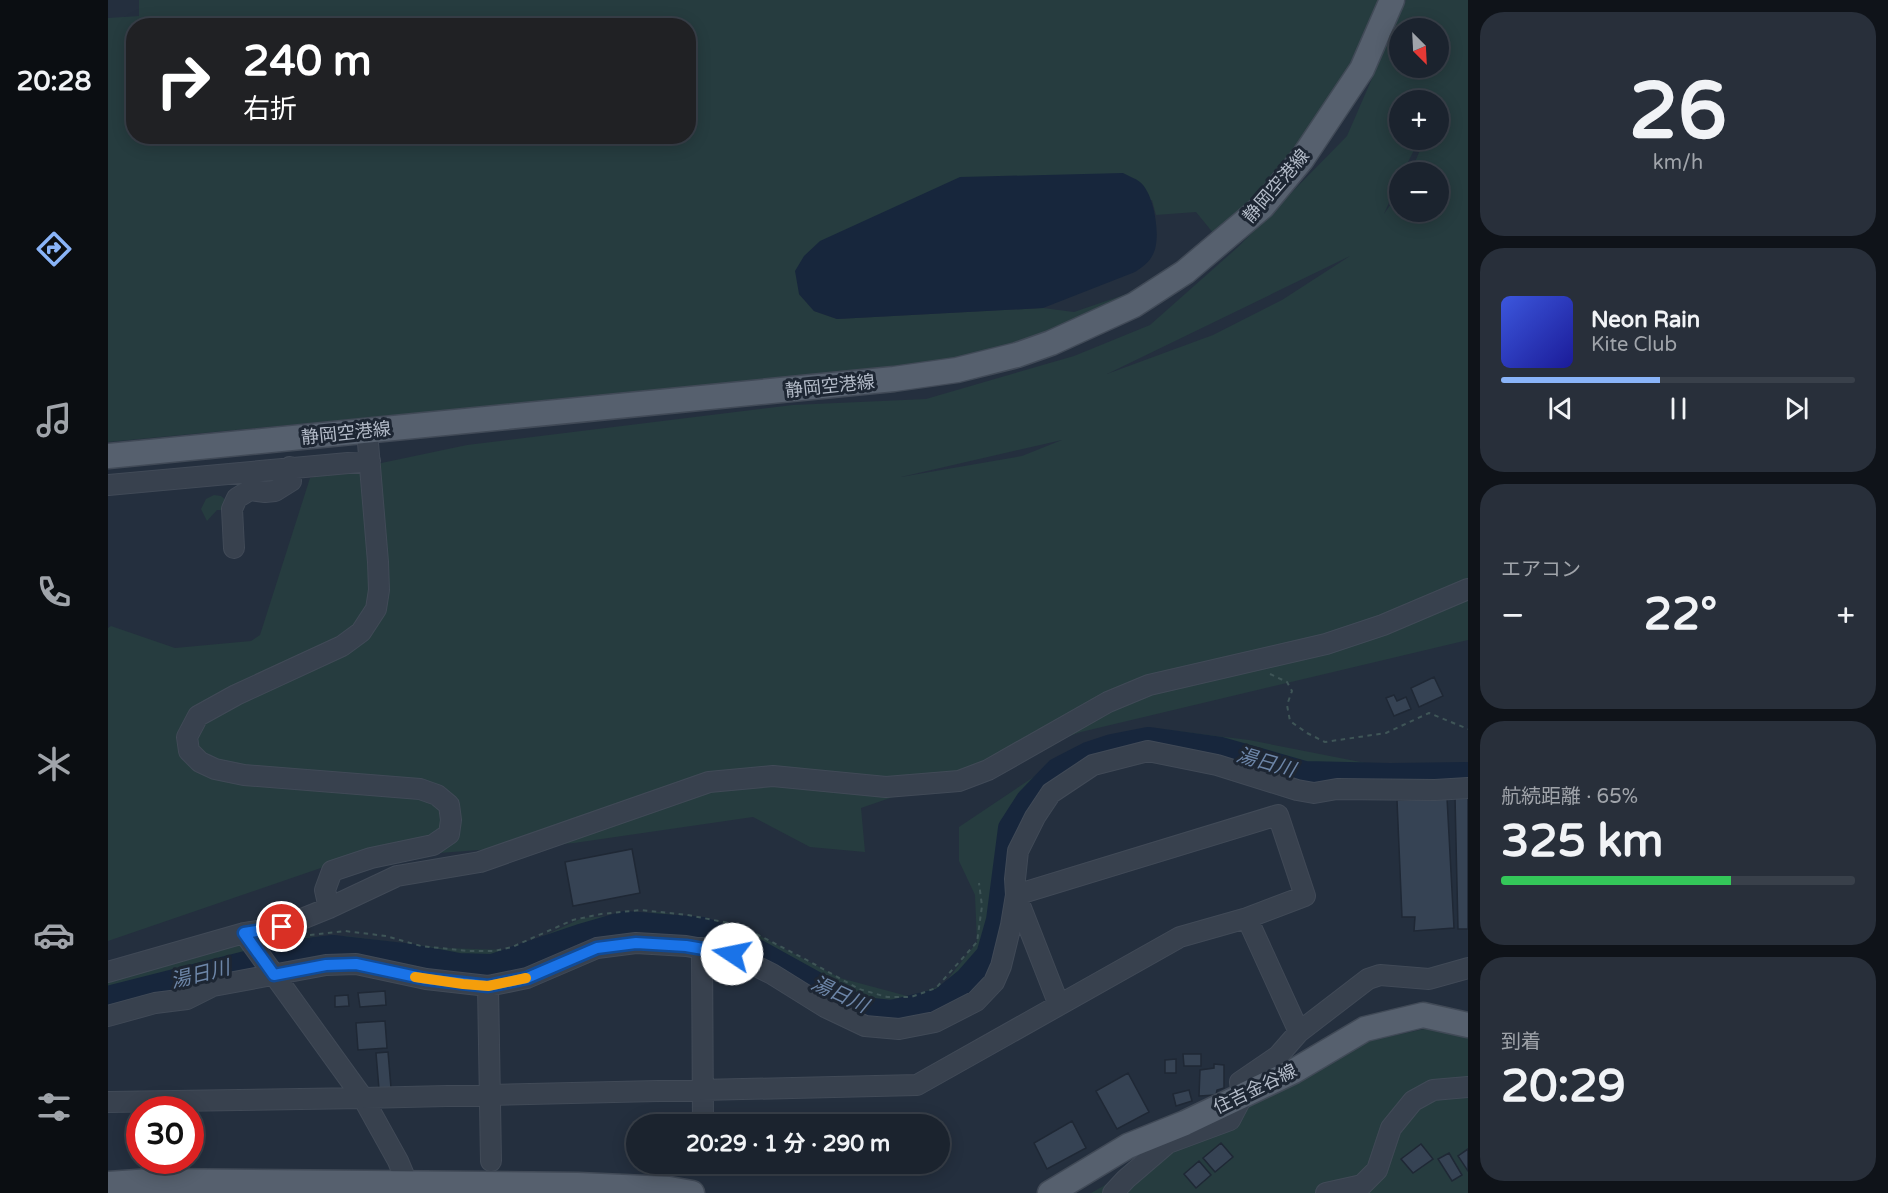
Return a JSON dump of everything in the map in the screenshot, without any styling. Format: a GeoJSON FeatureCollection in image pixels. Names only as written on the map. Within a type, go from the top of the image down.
{"type":"FeatureCollection","features":[{"type":"Feature","properties":{"kind":"main road","name":"静岡空港線"},"geometry":{"type":"LineString","coordinates":[[108,456],[894,380],[1017,355],[1051,343],[1134,305],[1185,272],[1262,207],[1302,159],[1362,69],[1392,0]]}},
{"type":"Feature","properties":{"kind":"main road","name":"住吉金谷線"},"geometry":{"type":"LineString","coordinates":[[1050,1193],[1128,1146],[1242,1097],[1294,1071],[1365,1029],[1423,1015],[1468,1025]]}},
{"type":"Feature","properties":{"kind":"main road"},"geometry":{"type":"LineString","coordinates":[[108,1184],[151,1181],[316,1188],[408,1185],[578,1185],[669,1189],[692,1193]]}},
{"type":"Feature","properties":{"kind":"street"},"geometry":{"type":"LineString","coordinates":[[329,908],[325,890],[332,871],[371,858],[433,845],[449,834],[451,820],[449,805],[436,795],[420,789],[244,775],[215,769],[200,762],[189,751],[187,737],[198,716],[211,708],[342,646],[361,632],[376,609],[379,590],[367,431]]}},
{"type":"Feature","properties":{"kind":"street"},"geometry":{"type":"LineString","coordinates":[[108,485],[370,460]]}},
{"type":"Feature","properties":{"kind":"street"},"geometry":{"type":"LineString","coordinates":[[234,548],[231,512],[234,502],[250,490],[270,492],[287,485],[292,480],[290,467]]}},
{"type":"Feature","properties":{"kind":"street"},"geometry":{"type":"LineString","coordinates":[[108,972],[244,933],[282,927],[397,876],[480,862],[709,782],[773,776],[886,787],[958,781],[988,770],[1108,702],[1149,685],[1326,644],[1383,625],[1468,589]]}},
{"type":"Feature","properties":{"kind":"street"},"geometry":{"type":"LineString","coordinates":[[108,1016],[155,1002],[187,999],[213,986],[326,965],[356,964],[426,979],[488,986],[527,978],[597,948],[636,943],[702,948],[732,954],[772,974],[825,1007],[865,1026],[899,1029],[935,1022],[976,1001],[994,982],[1001,966],[1011,925],[1016,895],[1018,851],[1035,817],[1051,793],[1093,765],[1148,752],[1217,765],[1297,790],[1314,792],[1337,789],[1468,789]]}},
{"type":"Feature","properties":{"kind":"street"},"geometry":{"type":"LineString","coordinates":[[108,1102],[917,1085],[1180,937],[1247,918],[1305,896],[1278,814],[1016,895]]}},
{"type":"Feature","properties":{"kind":"street"},"geometry":{"type":"LineString","coordinates":[[1016,895],[1059,1005]]}},
{"type":"Feature","properties":{"kind":"street"},"geometry":{"type":"LineString","coordinates":[[1247,918],[1299,1032]]}},
{"type":"Feature","properties":{"kind":"street"},"geometry":{"type":"LineString","coordinates":[[244,933],[363,1098],[398,1161],[408,1185]]}},
{"type":"Feature","properties":{"kind":"street"},"geometry":{"type":"LineString","coordinates":[[702,948],[703,1114]]}},
{"type":"Feature","properties":{"kind":"street"},"geometry":{"type":"LineString","coordinates":[[1113,1193],[1168,1143],[1230,1120],[1242,1097],[1239,1082],[1278,1056],[1299,1032],[1368,979],[1380,975],[1429,979],[1468,968]]}},
{"type":"Feature","properties":{"kind":"street"},"geometry":{"type":"LineString","coordinates":[[488,986],[491,1161]]}},
{"type":"Feature","properties":{"kind":"street"},"geometry":{"type":"LineString","coordinates":[[1326,1193],[1362,1185],[1377,1170],[1391,1128],[1413,1101],[1433,1090],[1468,1087]]}},
{"type":"Feature","properties":{"kind":"path"},"geometry":{"type":"LineString","coordinates":[[1269,674],[1287,681],[1292,691],[1287,705],[1290,721],[1325,742],[1386,733],[1429,713],[1468,729]]}},
{"type":"Feature","properties":{"kind":"green space"},"geometry":{"type":"Polygon","coordinates":[[[139,0],[1380,0],[1343,78],[1302,139],[1262,191],[1214,234],[1196,212],[1156,215],[1152,200],[799,294],[814,311],[837,319],[1043,308],[1074,312],[1150,286],[1080,319],[1012,345],[934,362],[843,373],[108,442],[108,18],[139,16],[139,0]]]}},
{"type":"Feature","properties":{"kind":"green space"},"geometry":{"type":"Polygon","coordinates":[[[1406,0],[1468,0],[1468,640],[1081,732],[861,808],[865,852],[810,847],[753,817],[574,843],[344,860],[108,941],[108,628],[111,626],[175,648],[251,641],[260,635],[310,478],[467,445],[793,405],[926,399],[1074,356],[1150,325],[1238,247],[1347,136],[1389,39],[1389,78],[1449,78],[1449,18],[1398,18],[1406,0]],[[1389,90],[1389,150],[1414,150],[1408,162],[1389,162],[1389,203],[1384,214],[1389,207],[1389,222],[1449,222],[1449,162],[1415,162],[1420,150],[1449,150],[1449,90],[1389,90]],[[1350,256],[1107,374],[1213,335],[1282,300],[1350,256]],[[1062,440],[901,477],[1022,456],[1062,440]]]}},
{"type":"Feature","properties":{"kind":"green space"},"geometry":{"type":"Polygon","coordinates":[[[214,495],[221,496],[227,501],[225,510],[217,510],[207,521],[201,509],[206,499],[214,495]]]}},
{"type":"Feature","properties":{"kind":"green space"},"geometry":{"type":"Polygon","coordinates":[[[1161,729],[1249,740],[1401,770],[1468,767],[1468,786],[1309,784],[1148,747],[1041,796],[994,970],[973,999],[888,1028],[717,943],[600,937],[506,976],[454,977],[361,960],[108,1012],[108,980],[248,938],[346,936],[442,948],[514,950],[582,918],[659,912],[745,928],[840,978],[911,997],[944,984],[977,942],[975,895],[959,861],[959,827],[1077,748],[1161,729]]]}},
{"type":"Feature","properties":{"kind":"green space"},"geometry":{"type":"Polygon","coordinates":[[[1438,1026],[1468,1035],[1468,1193],[1091,1193],[1359,1043],[1438,1026]]]}},
{"type":"Feature","properties":{"kind":"water"},"geometry":{"type":"Polygon","coordinates":[[[1123,173],[1140,182],[1149,195],[1155,215],[1157,236],[1152,255],[1146,264],[1135,272],[1043,308],[837,319],[814,311],[799,294],[795,271],[804,256],[820,241],[960,177],[1123,173]]]}},
{"type":"Feature","properties":{"kind":"building"},"geometry":{"type":"Polygon","coordinates":[[[1434,677],[1443,696],[1419,707],[1411,688],[1434,677]]]}},
{"type":"Feature","properties":{"kind":"building"},"geometry":{"type":"Polygon","coordinates":[[[1394,695],[1397,701],[1406,697],[1411,709],[1394,716],[1386,698],[1394,695]]]}},
{"type":"Feature","properties":{"kind":"building"},"geometry":{"type":"Polygon","coordinates":[[[1455,797],[1468,797],[1468,929],[1458,929],[1455,797]]]}},
{"type":"Feature","properties":{"kind":"building"},"geometry":{"type":"Polygon","coordinates":[[[1447,798],[1454,928],[1414,931],[1415,917],[1402,917],[1397,800],[1447,798]]]}},
{"type":"Feature","properties":{"kind":"building"},"geometry":{"type":"Polygon","coordinates":[[[632,849],[640,893],[573,906],[565,862],[632,849]]]}},
{"type":"Feature","properties":{"kind":"building"},"geometry":{"type":"Polygon","coordinates":[[[385,991],[386,1005],[360,1007],[358,993],[385,991]]]}},
{"type":"Feature","properties":{"kind":"building"},"geometry":{"type":"Polygon","coordinates":[[[348,995],[349,1006],[335,1007],[335,996],[348,995]]]}},
{"type":"Feature","properties":{"kind":"building"},"geometry":{"type":"Polygon","coordinates":[[[385,1021],[387,1048],[358,1050],[356,1023],[385,1021]]]}},
{"type":"Feature","properties":{"kind":"building"},"geometry":{"type":"Polygon","coordinates":[[[388,1052],[391,1088],[379,1089],[376,1053],[388,1052]]]}},
{"type":"Feature","properties":{"kind":"building"},"geometry":{"type":"Polygon","coordinates":[[[1183,1054],[1201,1054],[1201,1066],[1184,1066],[1183,1054]]]}},
{"type":"Feature","properties":{"kind":"building"},"geometry":{"type":"Polygon","coordinates":[[[1176,1059],[1176,1073],[1165,1073],[1165,1060],[1176,1059]]]}},
{"type":"Feature","properties":{"kind":"building"},"geometry":{"type":"Polygon","coordinates":[[[1214,1064],[1224,1065],[1224,1088],[1217,1090],[1216,1095],[1199,1096],[1200,1070],[1214,1068],[1214,1064]]]}},
{"type":"Feature","properties":{"kind":"building"},"geometry":{"type":"Polygon","coordinates":[[[1128,1073],[1149,1112],[1117,1129],[1096,1091],[1128,1073]]]}},
{"type":"Feature","properties":{"kind":"building"},"geometry":{"type":"Polygon","coordinates":[[[1189,1090],[1192,1101],[1176,1106],[1173,1094],[1189,1090]]]}},
{"type":"Feature","properties":{"kind":"building"},"geometry":{"type":"Polygon","coordinates":[[[1072,1121],[1086,1148],[1047,1169],[1034,1143],[1072,1121]]]}},
{"type":"Feature","properties":{"kind":"building"},"geometry":{"type":"Polygon","coordinates":[[[1221,1143],[1233,1157],[1215,1172],[1203,1158],[1221,1143]]]}},
{"type":"Feature","properties":{"kind":"building"},"geometry":{"type":"Polygon","coordinates":[[[1421,1144],[1433,1159],[1413,1173],[1401,1159],[1421,1144]]]}},
{"type":"Feature","properties":{"kind":"building"},"geometry":{"type":"Polygon","coordinates":[[[1468,1149],[1468,1171],[1458,1156],[1468,1149]]]}},
{"type":"Feature","properties":{"kind":"building"},"geometry":{"type":"Polygon","coordinates":[[[1449,1153],[1462,1175],[1452,1181],[1438,1159],[1449,1153]]]}},
{"type":"Feature","properties":{"kind":"building"},"geometry":{"type":"Polygon","coordinates":[[[1199,1161],[1211,1175],[1196,1188],[1184,1174],[1199,1161]]]}},
{"type":"Feature","properties":{"kind":"waterway","name":"湯日川"},"geometry":{"type":"LineString","coordinates":[[108,998],[289,952],[333,947],[412,956],[459,965],[492,966],[625,923],[703,929],[748,946],[862,1009],[892,1012],[941,1000],[967,979],[988,955],[998,920],[1010,828],[1028,800],[1057,770],[1088,754],[1112,746],[1148,739],[1221,749],[1305,773],[1468,774]]}},
{"type":"Feature","properties":{"kind":"slow traffic"},"geometry":{"type":"LineString","coordinates":[[415,977],[488,986],[526,978]]}},
{"type":"Feature","properties":{"kind":"route"},"geometry":{"type":"LineString","coordinates":[[282,927],[244,933],[274,975],[326,965],[356,964],[426,979],[488,986],[527,978],[597,948],[636,943],[686,946],[732,954]]}}]}
